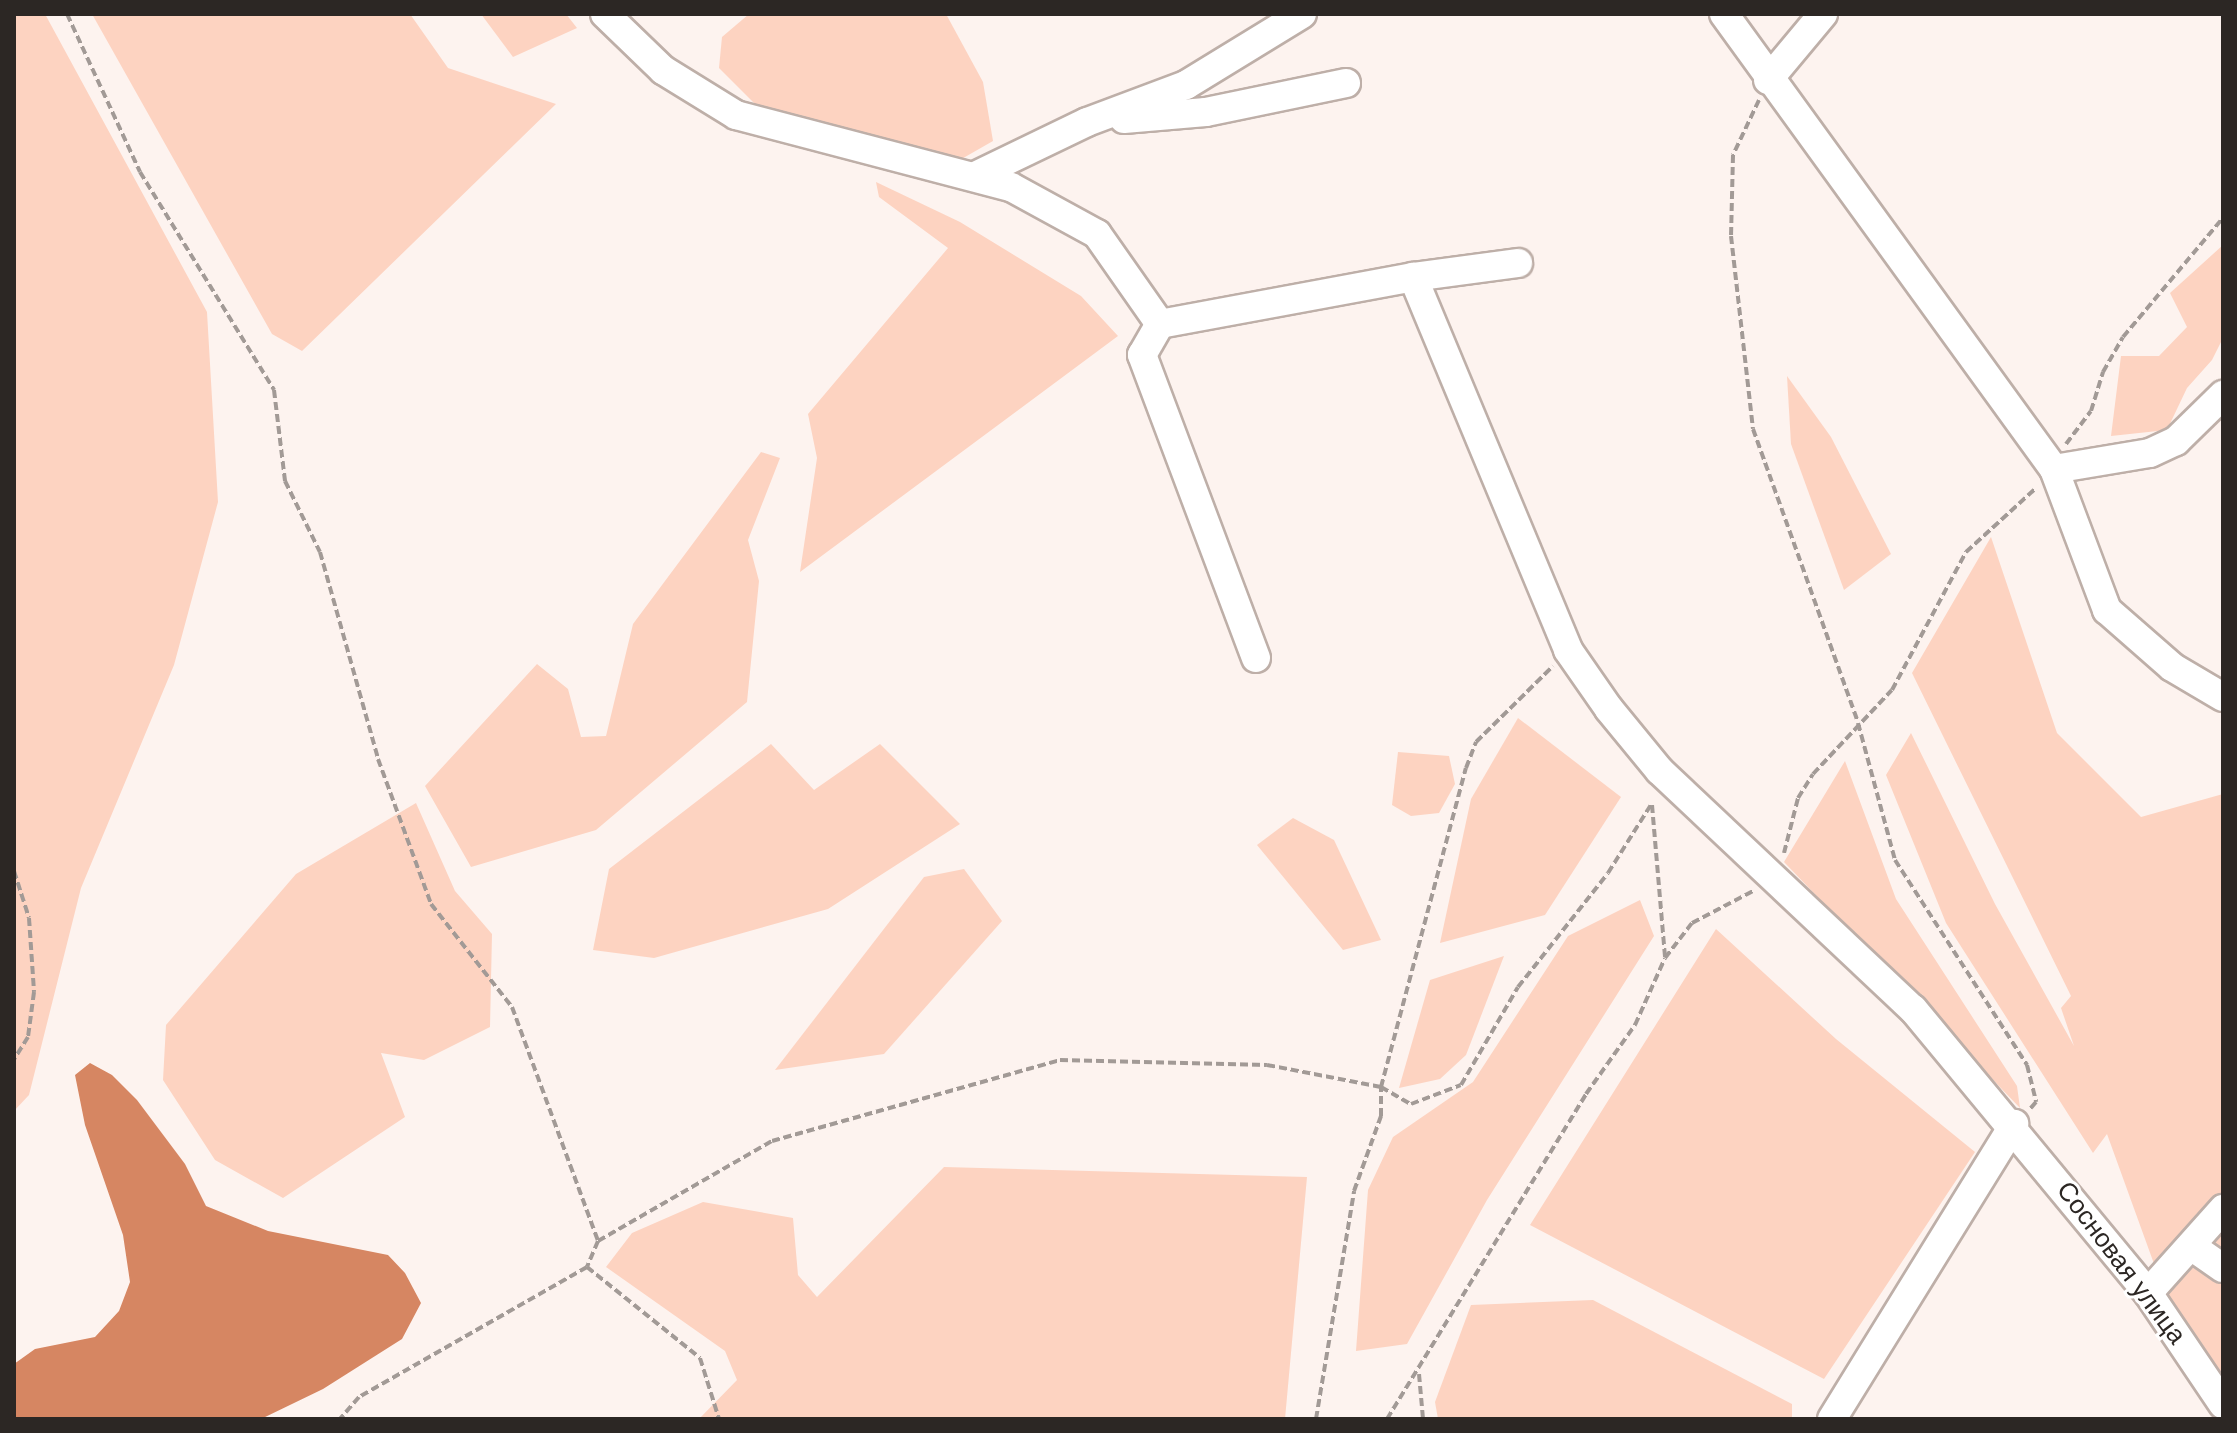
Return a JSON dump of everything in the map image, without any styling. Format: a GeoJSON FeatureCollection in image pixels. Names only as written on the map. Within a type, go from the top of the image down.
{"type":"FeatureCollection","features":[{"type":"Feature","properties":{"kind":"street"},"geometry":{"type":"LineString","coordinates":[[605,14],[663,70],[736,115],[1011,187],[1097,234],[1160,324]]}},
{"type":"Feature","properties":{"kind":"street"},"geometry":{"type":"LineString","coordinates":[[975,176],[1087,122],[1186,85],[1302,14]]}},
{"type":"Feature","properties":{"kind":"street"},"geometry":{"type":"LineString","coordinates":[[1724,14],[1768,80],[2054,469],[2107,610],[2172,667],[2223,697]]}},
{"type":"Feature","properties":{"kind":"street"},"geometry":{"type":"LineString","coordinates":[[1768,80],[1823,14]]}},
{"type":"Feature","properties":{"kind":"street"},"geometry":{"type":"LineString","coordinates":[[1087,122],[1206,112],[1346,83]]}},
{"type":"Feature","properties":{"kind":"street"},"geometry":{"type":"LineString","coordinates":[[1256,658],[1142,355],[1160,324],[1413,277],[1518,263]]}},
{"type":"Feature","properties":{"kind":"street","name":"Сосновая улица"},"geometry":{"type":"LineString","coordinates":[[1413,277],[1568,650],[1660,771],[1778,878],[1913,1009],[2014,1124],[2148,1293],[2223,1404]]}},
{"type":"Feature","properties":{"kind":"street"},"geometry":{"type":"LineString","coordinates":[[2054,469],[2150,453],[2176,441],[2223,395]]}},
{"type":"Feature","properties":{"kind":"street"},"geometry":{"type":"LineString","coordinates":[[1832,1419],[2014,1124]]}},
{"type":"Feature","properties":{"kind":"street"},"geometry":{"type":"LineString","coordinates":[[2148,1293],[2194,1248],[2223,1209]]}},
{"type":"Feature","properties":{"kind":"street"},"geometry":{"type":"LineString","coordinates":[[2194,1248],[2223,1268]]}},
{"type":"Feature","properties":{"kind":"path"},"geometry":{"type":"LineString","coordinates":[[67,14],[140,172],[274,390],[285,481],[320,552],[378,759],[431,904],[512,1007],[598,1241]]}},
{"type":"Feature","properties":{"kind":"path"},"geometry":{"type":"LineString","coordinates":[[1768,80],[1733,155],[1731,236],[1753,429],[1858,723],[1895,860],[2027,1065],[2036,1102],[2014,1124]]}},
{"type":"Feature","properties":{"kind":"path"},"geometry":{"type":"LineString","coordinates":[[1387,1419],[1419,1373],[1578,1108],[1635,1025],[1665,958],[1692,923],[1778,878],[1798,798],[1858,723],[1892,690],[1966,552],[2054,469],[2059,450],[2091,411],[2103,372],[2123,337],[2223,218]]}},
{"type":"Feature","properties":{"kind":"path"},"geometry":{"type":"LineString","coordinates":[[1316,1419],[1354,1191],[1381,1116],[1381,1087],[1476,742],[1568,650]]}},
{"type":"Feature","properties":{"kind":"path"},"geometry":{"type":"LineString","coordinates":[[340,1419],[359,1397],[587,1267],[598,1241],[772,1141],[1060,1060],[1267,1065],[1381,1087],[1411,1104],[1461,1085],[1526,975],[1608,873],[1652,803],[1660,771]]}},
{"type":"Feature","properties":{"kind":"path"},"geometry":{"type":"LineString","coordinates":[[1652,803],[1665,958]]}},
{"type":"Feature","properties":{"kind":"path"},"geometry":{"type":"LineString","coordinates":[[14,871],[29,918],[34,992],[28,1037],[14,1059]]}},
{"type":"Feature","properties":{"kind":"path"},"geometry":{"type":"LineString","coordinates":[[587,1267],[700,1358],[719,1419]]}},
{"type":"Feature","properties":{"kind":"path"},"geometry":{"type":"LineString","coordinates":[[1419,1373],[1423,1419]]}},
{"type":"Feature","properties":{"kind":"shaded area"},"geometry":{"type":"Polygon","coordinates":[[[14,14],[45,14],[207,312],[218,502],[174,665],[81,888],[29,1095],[14,1111],[14,14]]]}},
{"type":"Feature","properties":{"kind":"shaded area"},"geometry":{"type":"Polygon","coordinates":[[[92,14],[410,14],[448,68],[556,104],[302,351],[272,334],[92,14]]]}},
{"type":"Feature","properties":{"kind":"shaded area"},"geometry":{"type":"Polygon","coordinates":[[[481,14],[566,14],[577,28],[513,57],[481,14]]]}},
{"type":"Feature","properties":{"kind":"shaded area"},"geometry":{"type":"Polygon","coordinates":[[[749,14],[946,14],[983,82],[993,141],[951,165],[774,123],[719,68],[722,37],[749,14]]]}},
{"type":"Feature","properties":{"kind":"shaded area"},"geometry":{"type":"Polygon","coordinates":[[[876,182],[960,222],[1081,296],[1118,336],[800,572],[817,458],[808,414],[948,248],[879,197],[876,182]]]}},
{"type":"Feature","properties":{"kind":"shaded area"},"geometry":{"type":"Polygon","coordinates":[[[2223,245],[2223,338],[2212,360],[2187,388],[2167,430],[2111,436],[2121,356],[2159,356],[2187,327],[2170,293],[2223,245]]]}},
{"type":"Feature","properties":{"kind":"shaded area"},"geometry":{"type":"Polygon","coordinates":[[[1787,376],[1831,437],[1891,554],[1844,590],[1791,444],[1787,376]]]}},
{"type":"Feature","properties":{"kind":"shaded area"},"geometry":{"type":"Polygon","coordinates":[[[761,452],[780,458],[748,540],[759,581],[747,702],[596,830],[471,867],[425,786],[537,664],[568,689],[581,737],[606,736],[633,624],[761,452]]]}},
{"type":"Feature","properties":{"kind":"shaded area"},"geometry":{"type":"Polygon","coordinates":[[[1991,537],[2057,733],[2141,817],[2223,794],[2223,1390],[2174,1319],[2107,1134],[2093,1153],[1946,923],[1886,775],[1911,733],[1995,904],[2074,1046],[2061,1008],[2071,996],[1912,673],[1991,537]]]}},
{"type":"Feature","properties":{"kind":"shaded area"},"geometry":{"type":"Polygon","coordinates":[[[1518,718],[1621,797],[1545,915],[1440,943],[1471,799],[1518,718]]]}},
{"type":"Feature","properties":{"kind":"shaded area"},"geometry":{"type":"Polygon","coordinates":[[[771,744],[814,790],[880,744],[960,824],[828,909],[654,958],[593,950],[609,869],[771,744]]]}},
{"type":"Feature","properties":{"kind":"shaded area"},"geometry":{"type":"Polygon","coordinates":[[[1398,752],[1449,756],[1455,784],[1439,813],[1411,816],[1392,805],[1398,752]]]}},
{"type":"Feature","properties":{"kind":"shaded area"},"geometry":{"type":"Polygon","coordinates":[[[1845,761],[1896,899],[2017,1086],[2020,1108],[1784,862],[1845,761]]]}},
{"type":"Feature","properties":{"kind":"shaded area"},"geometry":{"type":"Polygon","coordinates":[[[416,803],[455,891],[492,934],[490,1027],[424,1060],[381,1053],[405,1117],[283,1198],[215,1160],[163,1080],[166,1025],[296,874],[416,803]]]}},
{"type":"Feature","properties":{"kind":"shaded area"},"geometry":{"type":"Polygon","coordinates":[[[1293,818],[1334,840],[1381,940],[1343,950],[1257,845],[1293,818]]]}},
{"type":"Feature","properties":{"kind":"shaded area"},"geometry":{"type":"Polygon","coordinates":[[[964,869],[1002,921],[884,1054],[775,1070],[924,877],[964,869]]]}},
{"type":"Feature","properties":{"kind":"shaded area"},"geometry":{"type":"Polygon","coordinates":[[[1640,900],[1654,936],[1487,1200],[1407,1344],[1356,1351],[1368,1190],[1393,1137],[1473,1082],[1568,936],[1640,900]]]}},
{"type":"Feature","properties":{"kind":"shaded area"},"geometry":{"type":"Polygon","coordinates":[[[1716,929],[1836,1039],[1975,1152],[1824,1379],[1530,1225],[1716,929]]]}},
{"type":"Feature","properties":{"kind":"shaded area"},"geometry":{"type":"Polygon","coordinates":[[[1504,956],[1466,1055],[1440,1079],[1399,1088],[1430,980],[1504,956]]]}},
{"type":"Feature","properties":{"kind":"shaded area"},"geometry":{"type":"Polygon","coordinates":[[[90,1063],[112,1075],[137,1100],[185,1164],[206,1206],[268,1231],[388,1255],[405,1273],[421,1303],[402,1339],[323,1389],[261,1419],[14,1419],[14,1364],[35,1349],[95,1337],[119,1311],[130,1282],[123,1235],[85,1125],[75,1075],[90,1063]]]}},
{"type":"Feature","properties":{"kind":"shaded area"},"geometry":{"type":"Polygon","coordinates":[[[944,1167],[1307,1177],[1285,1419],[699,1419],[737,1380],[725,1351],[606,1267],[632,1233],[703,1202],[793,1218],[798,1275],[817,1297],[944,1167]]]}},
{"type":"Feature","properties":{"kind":"shaded area"},"geometry":{"type":"Polygon","coordinates":[[[1593,1300],[1792,1404],[1792,1419],[1438,1419],[1435,1402],[1471,1305],[1593,1300]]]}}]}
